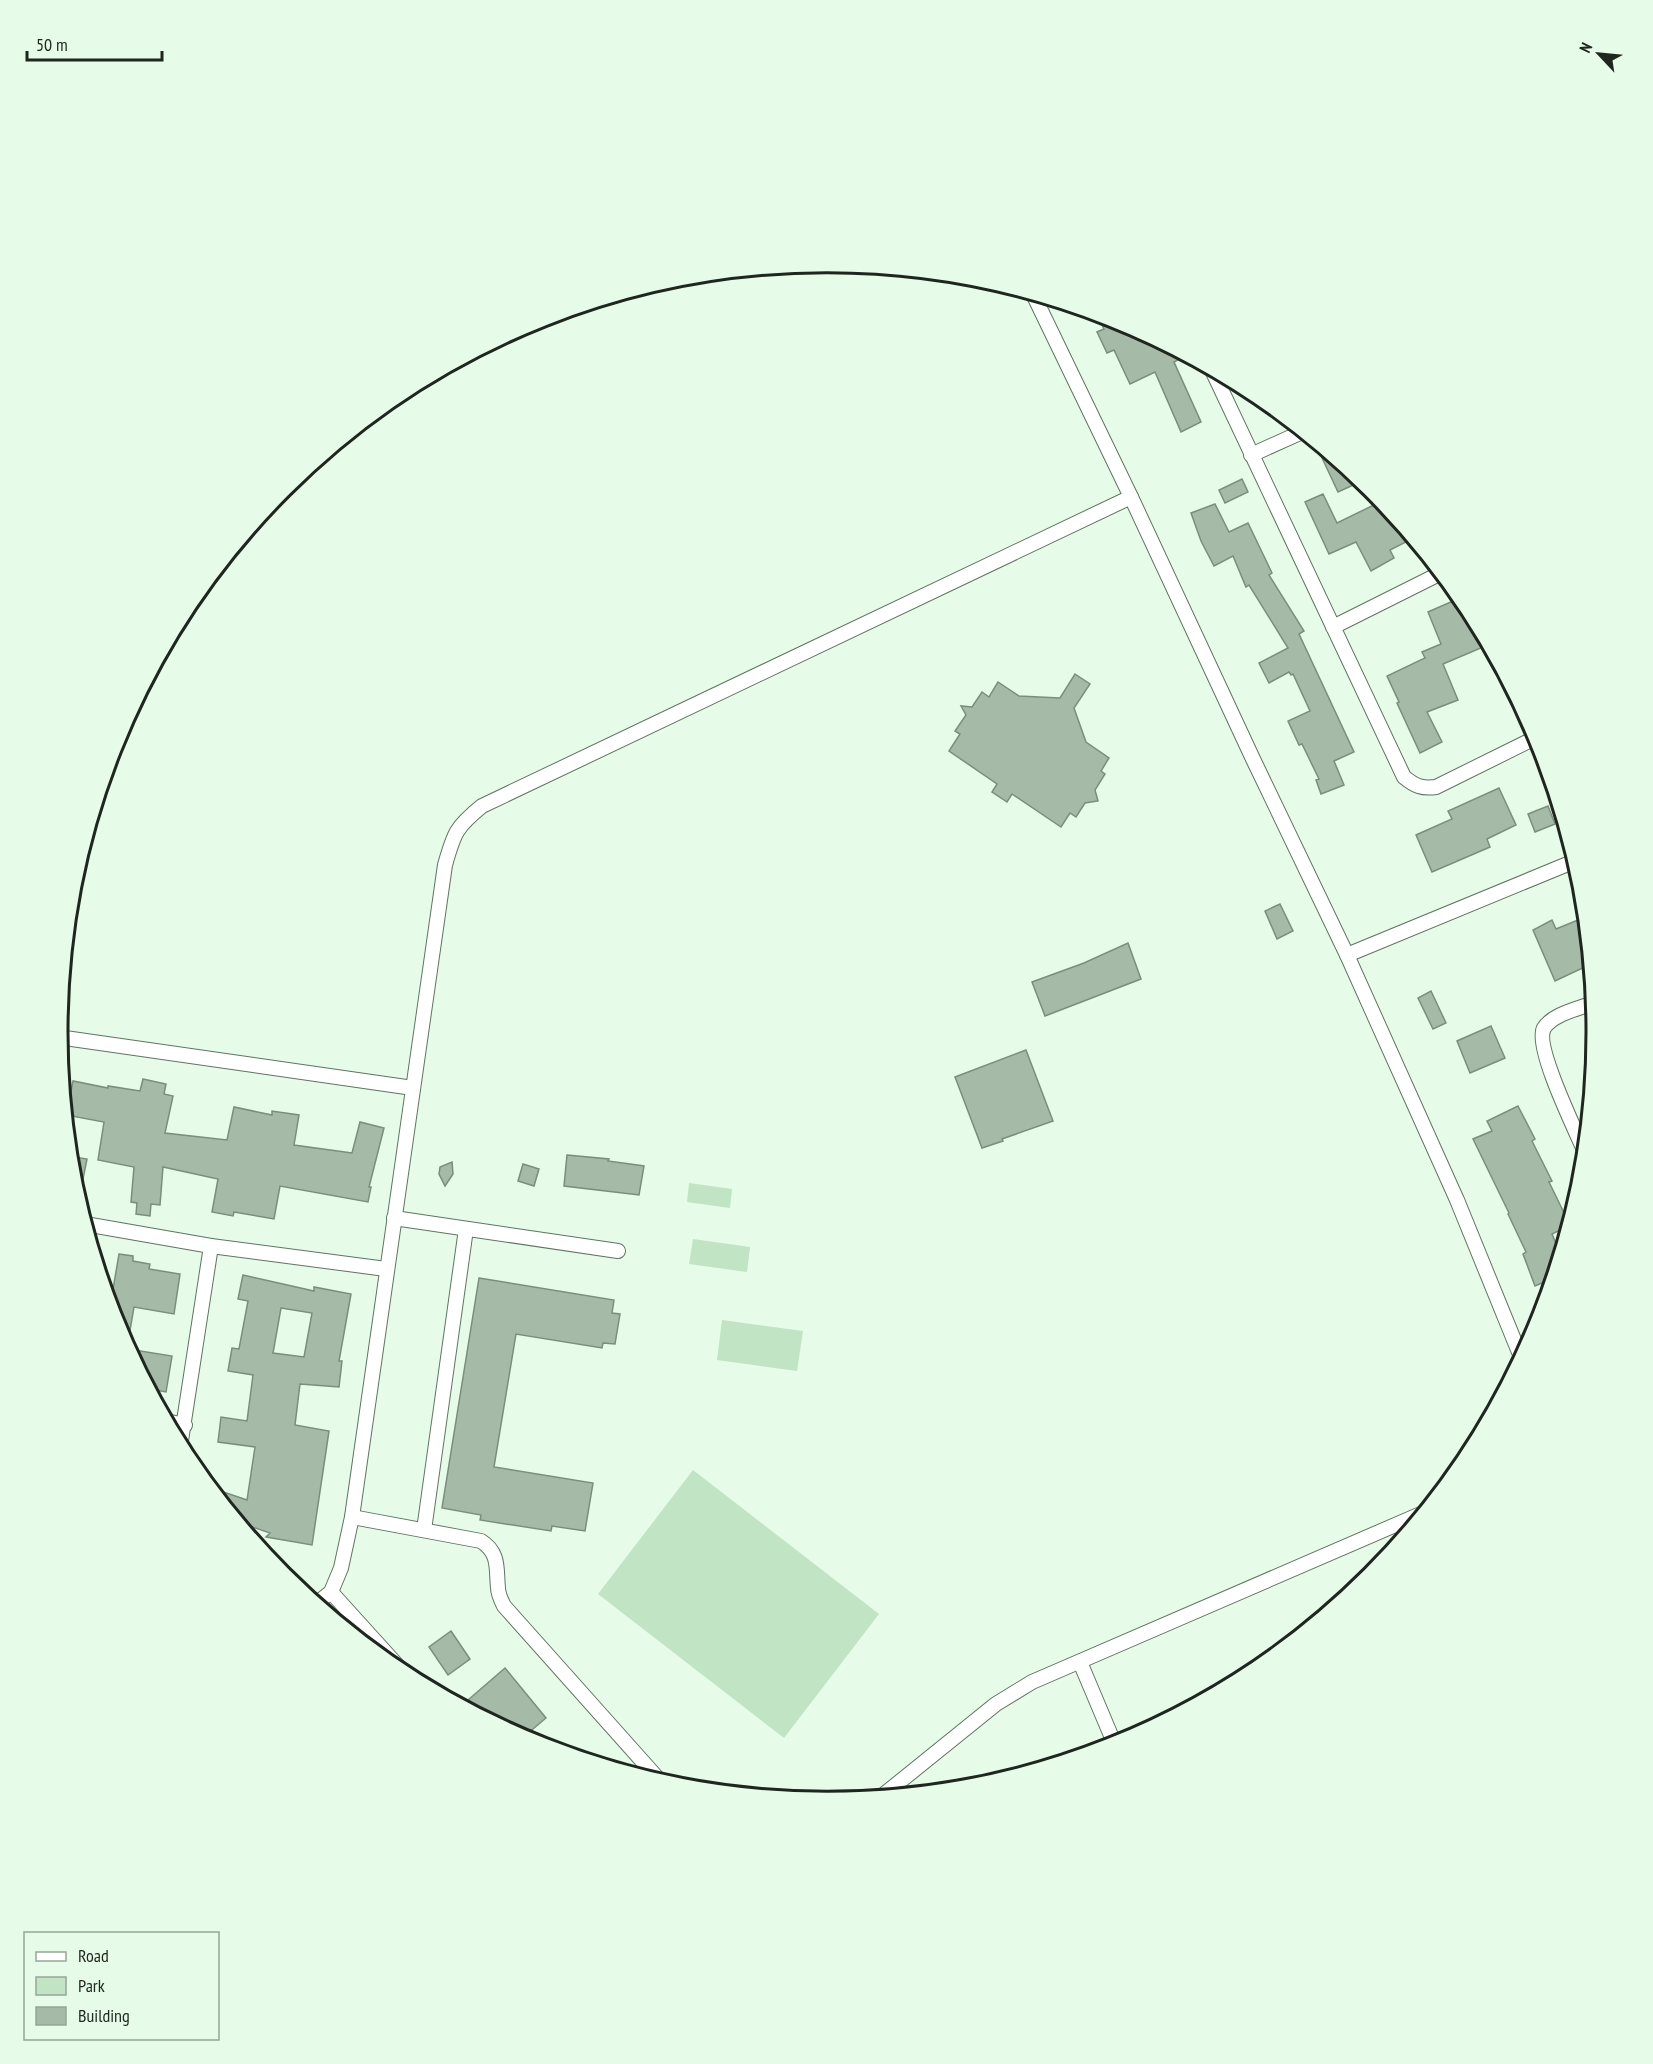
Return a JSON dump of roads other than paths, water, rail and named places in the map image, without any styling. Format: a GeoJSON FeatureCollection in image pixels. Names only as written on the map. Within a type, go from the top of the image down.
{"type":"FeatureCollection","features":[{"type":"Feature","properties":{"kind":"street"},"geometry":{"type":"LineString","coordinates":[[1037,303],[1347,955],[1457,1200],[1517,1347]]}},
{"type":"Feature","properties":{"kind":"street"},"geometry":{"type":"LineString","coordinates":[[1218,382],[1404,777],[1424,788],[1436,788],[1527,741]]}},
{"type":"Feature","properties":{"kind":"street"},"geometry":{"type":"LineString","coordinates":[[1251,455],[1295,435]]}},
{"type":"Feature","properties":{"kind":"street"},"geometry":{"type":"LineString","coordinates":[[322,1599],[332,1592],[341,1568],[352,1517],[445,865],[452,840],[462,823],[482,807],[1131,497]]}},
{"type":"Feature","properties":{"kind":"street"},"geometry":{"type":"LineString","coordinates":[[1333,627],[1434,577]]}},
{"type":"Feature","properties":{"kind":"street"},"geometry":{"type":"LineString","coordinates":[[1347,955],[1567,864]]}},
{"type":"Feature","properties":{"kind":"street"},"geometry":{"type":"LineString","coordinates":[[1578,1136],[1545,1057],[1542,1035],[1545,1026],[1555,1018],[1585,1006]]}},
{"type":"Feature","properties":{"kind":"street"},"geometry":{"type":"LineString","coordinates":[[68,1039],[413,1088]]}},
{"type":"Feature","properties":{"kind":"street"},"geometry":{"type":"LineString","coordinates":[[394,1218],[618,1251]]}},
{"type":"Feature","properties":{"kind":"street"},"geometry":{"type":"LineString","coordinates":[[92,1225],[211,1246],[386,1269]]}},
{"type":"Feature","properties":{"kind":"street"},"geometry":{"type":"LineString","coordinates":[[424,1530],[466,1229]]}},
{"type":"Feature","properties":{"kind":"street"},"geometry":{"type":"LineString","coordinates":[[182,1433],[211,1246]]}},
{"type":"Feature","properties":{"kind":"street"},"geometry":{"type":"LineString","coordinates":[[176,1423],[184,1425]]}},
{"type":"Feature","properties":{"kind":"street"},"geometry":{"type":"LineString","coordinates":[[352,1517],[481,1541],[488,1545],[497,1562],[498,1591],[504,1606],[650,1770]]}},
{"type":"Feature","properties":{"kind":"street"},"geometry":{"type":"LineString","coordinates":[[892,1788],[996,1704],[1032,1682],[1407,1520]]}},
{"type":"Feature","properties":{"kind":"street"},"geometry":{"type":"LineString","coordinates":[[332,1592],[379,1645]]}},
{"type":"Feature","properties":{"kind":"street"},"geometry":{"type":"LineString","coordinates":[[1080,1662],[1111,1735]]}}]}
